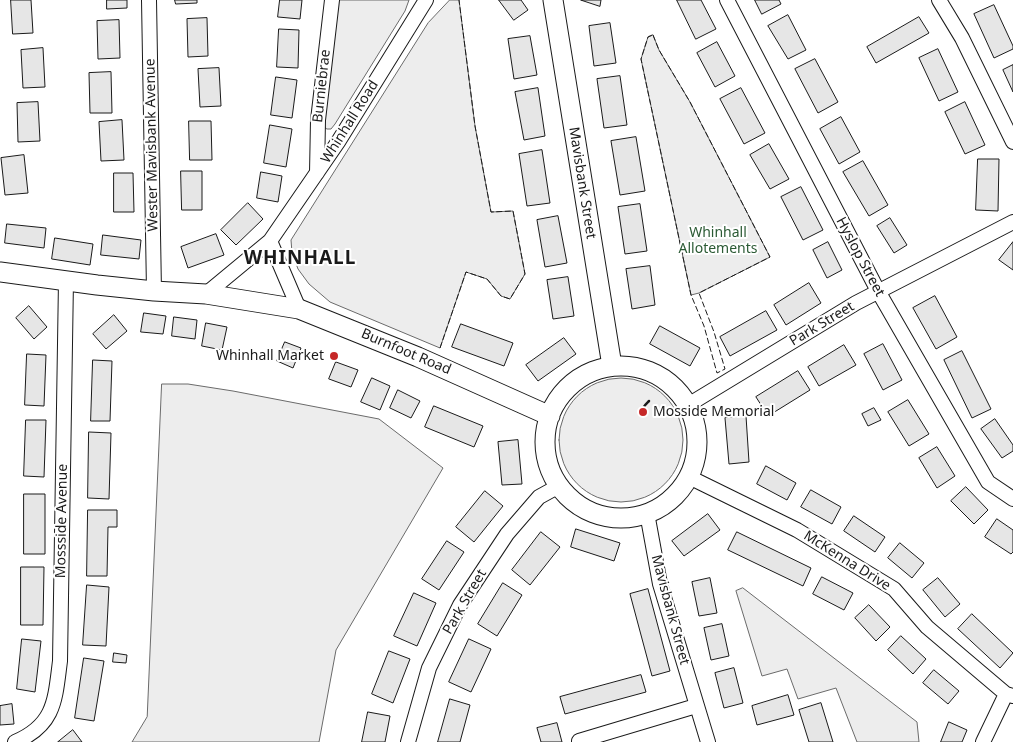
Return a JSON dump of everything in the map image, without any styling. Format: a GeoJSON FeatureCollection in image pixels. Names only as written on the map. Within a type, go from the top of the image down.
{"type":"FeatureCollection","features":[{"type":"Feature","properties":{"kind":"street","name":"Wester Mavisbank Avenue"},"geometry":{"type":"LineString","coordinates":[[149,0],[154,290]]}},
{"type":"Feature","properties":{"kind":"street","name":"Burniebrae"},"geometry":{"type":"LineString","coordinates":[[318,173],[318,120],[332,0]]}},
{"type":"Feature","properties":{"kind":"street","name":"Whinhall Road"},"geometry":{"type":"LineString","coordinates":[[206,294],[270,241],[318,173],[426,0]]}},
{"type":"Feature","properties":{"kind":"street","name":"Mavisbank Street"},"geometry":{"type":"LineString","coordinates":[[553,0],[612,366]]}},
{"type":"Feature","properties":{"kind":"street","name":"Hyslop Street"},"geometry":{"type":"LineString","coordinates":[[727,0],[878,291],[988,482],[1013,499]]}},
{"type":"Feature","properties":{"kind":"street"},"geometry":{"type":"LineString","coordinates":[[939,0],[962,38],[1013,142]]}},
{"type":"Feature","properties":{"kind":"street","name":"Park Street"},"geometry":{"type":"LineString","coordinates":[[688,405],[856,302],[1013,222]]}},
{"type":"Feature","properties":{"kind":"street"},"geometry":{"type":"LineString","coordinates":[[270,241],[298,309]]}},
{"type":"Feature","properties":{"kind":"street"},"geometry":{"type":"LineString","coordinates":[[0,272],[154,290],[206,294]]}},
{"type":"Feature","properties":{"kind":"street","name":"Mossside Avenue"},"geometry":{"type":"LineString","coordinates":[[15,742],[36,732],[48,717],[55,698],[60,661],[66,280]]}},
{"type":"Feature","properties":{"kind":"street","name":"Burnfoot Road"},"geometry":{"type":"LineString","coordinates":[[206,294],[298,309],[418,356],[550,416]]}},
{"type":"Feature","properties":{"kind":"street"},"geometry":{"type":"LineString","coordinates":[[612,366],[629,366],[658,374],[675,388],[688,405],[696,425],[697,452],[689,477],[678,492],[664,505],[647,514],[615,518],[594,513],[575,502],[559,486],[547,457],[545,443],[550,416],[561,395],[579,379],[600,368],[612,366]]}},
{"type":"Feature","properties":{"kind":"street","name":"McKenna Drive"},"geometry":{"type":"LineString","coordinates":[[689,477],[797,530],[894,589],[928,626],[1009,695],[983,742]]}},
{"type":"Feature","properties":{"kind":"street","name":"Park Street"},"geometry":{"type":"LineString","coordinates":[[408,742],[429,668],[460,605],[507,534],[539,497],[559,486]]}},
{"type":"Feature","properties":{"kind":"street","name":"Mavisbank Street"},"geometry":{"type":"LineString","coordinates":[[647,514],[660,584],[708,742]]}},
{"type":"Feature","properties":{"kind":"street"},"geometry":{"type":"LineString","coordinates":[[580,741],[696,706]]}},
{"type":"Feature","properties":{"kind":"shaded area"},"geometry":{"type":"Polygon","coordinates":[[[339,0],[409,0],[405,11],[335,124],[331,129],[327,129],[324,123],[339,0]]]}},
{"type":"Feature","properties":{"kind":"shaded area"},"geometry":{"type":"Polygon","coordinates":[[[450,0],[459,0],[475,126],[491,212],[513,211],[525,274],[510,299],[501,296],[487,279],[466,272],[440,348],[330,302],[309,284],[298,269],[292,253],[291,240],[428,23],[450,0]]]}},
{"type":"Feature","properties":{"kind":"shaded area","name":"Whinhall Allotements"},"geometry":{"type":"Polygon","coordinates":[[[653,35],[659,50],[690,102],[770,257],[699,293],[691,295],[641,59],[648,37],[653,35]]]}},
{"type":"Feature","properties":{"kind":"shaded area"},"geometry":{"type":"Polygon","coordinates":[[[621,378],[645,383],[656,388],[665,396],[673,405],[678,416],[683,440],[678,464],[673,475],[665,484],[656,492],[645,497],[621,502],[597,497],[586,492],[577,484],[569,475],[564,464],[559,440],[564,416],[569,405],[577,396],[586,388],[597,383],[621,378]]]}},
{"type":"Feature","properties":{"kind":"shaded area"},"geometry":{"type":"Polygon","coordinates":[[[162,384],[188,384],[233,391],[379,419],[443,468],[336,650],[319,742],[132,742],[147,717],[162,384]]]}},
{"type":"Feature","properties":{"kind":"shaded area"},"geometry":{"type":"Polygon","coordinates":[[[743,588],[917,722],[919,742],[857,742],[836,688],[798,699],[787,669],[762,676],[736,591],[743,588]]]}},
{"type":"Feature","properties":{"kind":"building"},"geometry":{"type":"Polygon","coordinates":[[[11,0],[31,0],[33,33],[13,34],[11,0]]]}},
{"type":"Feature","properties":{"kind":"building"},"geometry":{"type":"Polygon","coordinates":[[[107,0],[127,0],[127,8],[107,9],[107,0]]]}},
{"type":"Feature","properties":{"kind":"building"},"geometry":{"type":"Polygon","coordinates":[[[175,0],[197,0],[197,3],[176,4],[175,0]]]}},
{"type":"Feature","properties":{"kind":"building"},"geometry":{"type":"Polygon","coordinates":[[[280,0],[302,0],[300,19],[278,17],[280,0]]]}},
{"type":"Feature","properties":{"kind":"building"},"geometry":{"type":"Polygon","coordinates":[[[499,0],[521,0],[528,10],[514,20],[499,0]]]}},
{"type":"Feature","properties":{"kind":"building"},"geometry":{"type":"Polygon","coordinates":[[[581,0],[601,0],[600,6],[581,0]]]}},
{"type":"Feature","properties":{"kind":"building"},"geometry":{"type":"Polygon","coordinates":[[[677,0],[701,0],[716,29],[696,39],[677,0]]]}},
{"type":"Feature","properties":{"kind":"building"},"geometry":{"type":"Polygon","coordinates":[[[755,0],[779,0],[781,4],[762,14],[755,0]]]}},
{"type":"Feature","properties":{"kind":"building"},"geometry":{"type":"Polygon","coordinates":[[[994,5],[1013,49],[994,58],[974,14],[994,5]]]}},
{"type":"Feature","properties":{"kind":"building"},"geometry":{"type":"Polygon","coordinates":[[[788,15],[806,50],[788,59],[768,26],[788,15]]]}},
{"type":"Feature","properties":{"kind":"building"},"geometry":{"type":"Polygon","coordinates":[[[919,17],[929,33],[876,63],[867,47],[919,17]]]}},
{"type":"Feature","properties":{"kind":"building"},"geometry":{"type":"Polygon","coordinates":[[[207,18],[208,56],[188,57],[187,19],[207,18]]]}},
{"type":"Feature","properties":{"kind":"building"},"geometry":{"type":"Polygon","coordinates":[[[119,20],[120,58],[98,59],[97,21],[119,20]]]}},
{"type":"Feature","properties":{"kind":"building"},"geometry":{"type":"Polygon","coordinates":[[[610,23],[616,63],[594,66],[589,26],[610,23]]]}},
{"type":"Feature","properties":{"kind":"building"},"geometry":{"type":"Polygon","coordinates":[[[279,29],[299,30],[298,68],[277,67],[279,29]]]}},
{"type":"Feature","properties":{"kind":"building"},"geometry":{"type":"Polygon","coordinates":[[[530,36],[537,75],[514,79],[508,39],[530,36]]]}},
{"type":"Feature","properties":{"kind":"building"},"geometry":{"type":"Polygon","coordinates":[[[717,42],[735,76],[715,87],[697,53],[717,42]]]}},
{"type":"Feature","properties":{"kind":"building"},"geometry":{"type":"Polygon","coordinates":[[[43,48],[45,87],[23,88],[21,50],[43,48]]]}},
{"type":"Feature","properties":{"kind":"building"},"geometry":{"type":"Polygon","coordinates":[[[938,49],[958,92],[939,101],[919,58],[938,49]]]}},
{"type":"Feature","properties":{"kind":"building"},"geometry":{"type":"Polygon","coordinates":[[[815,59],[838,102],[818,113],[795,69],[815,59]]]}},
{"type":"Feature","properties":{"kind":"building"},"geometry":{"type":"Polygon","coordinates":[[[1013,65],[1013,92],[1003,70],[1013,65]]]}},
{"type":"Feature","properties":{"kind":"building"},"geometry":{"type":"Polygon","coordinates":[[[219,68],[221,106],[200,107],[198,69],[219,68]]]}},
{"type":"Feature","properties":{"kind":"building"},"geometry":{"type":"Polygon","coordinates":[[[111,72],[112,113],[90,113],[89,73],[111,72]]]}},
{"type":"Feature","properties":{"kind":"building"},"geometry":{"type":"Polygon","coordinates":[[[620,76],[627,125],[604,128],[597,79],[620,76]]]}},
{"type":"Feature","properties":{"kind":"building"},"geometry":{"type":"Polygon","coordinates":[[[276,77],[297,80],[292,118],[271,115],[276,77]]]}},
{"type":"Feature","properties":{"kind":"building"},"geometry":{"type":"Polygon","coordinates":[[[538,88],[545,136],[524,140],[515,92],[538,88]]]}},
{"type":"Feature","properties":{"kind":"building"},"geometry":{"type":"Polygon","coordinates":[[[741,88],[765,133],[744,144],[720,99],[741,88]]]}},
{"type":"Feature","properties":{"kind":"building"},"geometry":{"type":"Polygon","coordinates":[[[38,102],[40,141],[18,142],[17,103],[38,102]]]}},
{"type":"Feature","properties":{"kind":"building"},"geometry":{"type":"Polygon","coordinates":[[[965,102],[985,145],[965,154],[945,112],[965,102]]]}},
{"type":"Feature","properties":{"kind":"building"},"geometry":{"type":"Polygon","coordinates":[[[841,117],[860,152],[839,164],[820,129],[841,117]]]}},
{"type":"Feature","properties":{"kind":"building"},"geometry":{"type":"Polygon","coordinates":[[[122,120],[124,160],[101,161],[99,122],[122,120]]]}},
{"type":"Feature","properties":{"kind":"building"},"geometry":{"type":"Polygon","coordinates":[[[189,121],[211,121],[212,160],[190,160],[189,121]]]}},
{"type":"Feature","properties":{"kind":"building"},"geometry":{"type":"Polygon","coordinates":[[[270,125],[292,129],[286,167],[264,163],[270,125]]]}},
{"type":"Feature","properties":{"kind":"building"},"geometry":{"type":"Polygon","coordinates":[[[636,137],[645,191],[620,195],[611,141],[636,137]]]}},
{"type":"Feature","properties":{"kind":"building"},"geometry":{"type":"Polygon","coordinates":[[[769,144],[789,179],[770,189],[750,155],[769,144]]]}},
{"type":"Feature","properties":{"kind":"building"},"geometry":{"type":"Polygon","coordinates":[[[542,150],[550,203],[527,206],[519,154],[542,150]]]}},
{"type":"Feature","properties":{"kind":"building"},"geometry":{"type":"Polygon","coordinates":[[[24,155],[28,193],[5,195],[1,158],[24,155]]]}},
{"type":"Feature","properties":{"kind":"building"},"geometry":{"type":"Polygon","coordinates":[[[978,159],[999,159],[998,211],[976,210],[978,159]]]}},
{"type":"Feature","properties":{"kind":"building"},"geometry":{"type":"Polygon","coordinates":[[[863,161],[888,205],[869,216],[843,172],[863,161]]]}},
{"type":"Feature","properties":{"kind":"building"},"geometry":{"type":"Polygon","coordinates":[[[181,171],[202,171],[202,210],[182,210],[181,171]]]}},
{"type":"Feature","properties":{"kind":"building"},"geometry":{"type":"Polygon","coordinates":[[[261,172],[282,176],[278,202],[257,198],[261,172]]]}},
{"type":"Feature","properties":{"kind":"building"},"geometry":{"type":"Polygon","coordinates":[[[114,173],[133,173],[134,212],[114,212],[114,173]]]}},
{"type":"Feature","properties":{"kind":"building"},"geometry":{"type":"Polygon","coordinates":[[[801,187],[823,230],[803,240],[781,197],[801,187]]]}},
{"type":"Feature","properties":{"kind":"building"},"geometry":{"type":"Polygon","coordinates":[[[248,203],[263,219],[236,245],[221,230],[248,203]]]}},
{"type":"Feature","properties":{"kind":"building"},"geometry":{"type":"Polygon","coordinates":[[[640,204],[647,251],[625,254],[618,207],[640,204]]]}},
{"type":"Feature","properties":{"kind":"building"},"geometry":{"type":"Polygon","coordinates":[[[558,216],[567,263],[545,267],[537,220],[558,216]]]}},
{"type":"Feature","properties":{"kind":"building"},"geometry":{"type":"Polygon","coordinates":[[[890,218],[907,245],[894,253],[877,226],[890,218]]]}},
{"type":"Feature","properties":{"kind":"building"},"geometry":{"type":"Polygon","coordinates":[[[7,224],[46,228],[44,248],[5,243],[7,224]]]}},
{"type":"Feature","properties":{"kind":"building"},"geometry":{"type":"Polygon","coordinates":[[[216,234],[224,255],[188,268],[181,247],[216,234]]]}},
{"type":"Feature","properties":{"kind":"building"},"geometry":{"type":"Polygon","coordinates":[[[103,235],[141,240],[139,259],[101,255],[103,235]]]}},
{"type":"Feature","properties":{"kind":"building"},"geometry":{"type":"Polygon","coordinates":[[[55,238],[93,244],[90,265],[52,259],[55,238]]]}},
{"type":"Feature","properties":{"kind":"building"},"geometry":{"type":"Polygon","coordinates":[[[828,242],[842,270],[827,278],[813,250],[828,242]]]}},
{"type":"Feature","properties":{"kind":"building"},"geometry":{"type":"Polygon","coordinates":[[[1013,242],[1013,270],[999,260],[1013,242]]]}},
{"type":"Feature","properties":{"kind":"building"},"geometry":{"type":"Polygon","coordinates":[[[650,266],[655,305],[632,309],[626,269],[650,266]]]}},
{"type":"Feature","properties":{"kind":"building"},"geometry":{"type":"Polygon","coordinates":[[[568,277],[574,316],[553,319],[547,280],[568,277]]]}},
{"type":"Feature","properties":{"kind":"building"},"geometry":{"type":"Polygon","coordinates":[[[809,283],[821,303],[786,325],[774,305],[809,283]]]}},
{"type":"Feature","properties":{"kind":"building"},"geometry":{"type":"Polygon","coordinates":[[[935,296],[957,337],[936,349],[913,308],[935,296]]]}},
{"type":"Feature","properties":{"kind":"building"},"geometry":{"type":"Polygon","coordinates":[[[29,306],[47,327],[34,339],[16,318],[29,306]]]}},
{"type":"Feature","properties":{"kind":"building"},"geometry":{"type":"Polygon","coordinates":[[[766,311],[777,330],[730,356],[720,337],[766,311]]]}},
{"type":"Feature","properties":{"kind":"building"},"geometry":{"type":"Polygon","coordinates":[[[144,313],[166,316],[163,334],[141,332],[144,313]]]}},
{"type":"Feature","properties":{"kind":"building"},"geometry":{"type":"Polygon","coordinates":[[[114,315],[127,331],[106,349],[93,334],[114,315]]]}},
{"type":"Feature","properties":{"kind":"building"},"geometry":{"type":"Polygon","coordinates":[[[174,317],[197,320],[195,339],[172,336],[174,317]]]}},
{"type":"Feature","properties":{"kind":"building"},"geometry":{"type":"Polygon","coordinates":[[[206,323],[227,327],[222,350],[202,346],[206,323]]]}},
{"type":"Feature","properties":{"kind":"building"},"geometry":{"type":"Polygon","coordinates":[[[461,324],[513,343],[504,366],[452,347],[461,324]]]}},
{"type":"Feature","properties":{"kind":"building"},"geometry":{"type":"Polygon","coordinates":[[[660,326],[700,348],[690,366],[650,344],[660,326]]]}},
{"type":"Feature","properties":{"kind":"building"},"geometry":{"type":"Polygon","coordinates":[[[564,338],[576,354],[538,381],[526,365],[564,338]]]}},
{"type":"Feature","properties":{"kind":"building"},"geometry":{"type":"Polygon","coordinates":[[[285,342],[301,348],[293,368],[277,361],[285,342]]]}},
{"type":"Feature","properties":{"kind":"building"},"geometry":{"type":"Polygon","coordinates":[[[883,344],[902,380],[883,390],[864,354],[883,344]]]}},
{"type":"Feature","properties":{"kind":"building"},"geometry":{"type":"Polygon","coordinates":[[[844,345],[856,365],[819,386],[808,367],[844,345]]]}},
{"type":"Feature","properties":{"kind":"building"},"geometry":{"type":"Polygon","coordinates":[[[962,351],[991,409],[972,418],[944,360],[962,351]]]}},
{"type":"Feature","properties":{"kind":"building"},"geometry":{"type":"Polygon","coordinates":[[[27,354],[46,355],[44,406],[25,405],[27,354]]]}},
{"type":"Feature","properties":{"kind":"building"},"geometry":{"type":"Polygon","coordinates":[[[93,360],[112,361],[110,421],[91,421],[93,360]]]}},
{"type":"Feature","properties":{"kind":"building"},"geometry":{"type":"Polygon","coordinates":[[[336,362],[358,370],[351,387],[329,379],[336,362]]]}},
{"type":"Feature","properties":{"kind":"building"},"geometry":{"type":"Polygon","coordinates":[[[798,371],[810,390],[768,416],[756,397],[798,371]]]}},
{"type":"Feature","properties":{"kind":"building"},"geometry":{"type":"Polygon","coordinates":[[[372,378],[390,386],[380,410],[361,402],[372,378]]]}},
{"type":"Feature","properties":{"kind":"building"},"geometry":{"type":"Polygon","coordinates":[[[398,390],[420,401],[411,418],[390,408],[398,390]]]}},
{"type":"Feature","properties":{"kind":"building"},"geometry":{"type":"Polygon","coordinates":[[[908,400],[929,434],[909,446],[888,412],[908,400]]]}},
{"type":"Feature","properties":{"kind":"building"},"geometry":{"type":"Polygon","coordinates":[[[434,406],[483,426],[474,447],[425,427],[434,406]]]}},
{"type":"Feature","properties":{"kind":"building"},"geometry":{"type":"Polygon","coordinates":[[[874,408],[881,420],[868,426],[862,414],[874,408]]]}},
{"type":"Feature","properties":{"kind":"building"},"geometry":{"type":"Polygon","coordinates":[[[746,416],[749,462],[729,464],[725,418],[746,416]]]}},
{"type":"Feature","properties":{"kind":"building"},"geometry":{"type":"Polygon","coordinates":[[[995,419],[1013,445],[1013,451],[1002,458],[981,429],[995,419]]]}},
{"type":"Feature","properties":{"kind":"building"},"geometry":{"type":"Polygon","coordinates":[[[26,420],[46,420],[44,477],[24,476],[26,420]]]}},
{"type":"Feature","properties":{"kind":"building"},"geometry":{"type":"Polygon","coordinates":[[[89,432],[111,433],[109,499],[88,498],[89,432]]]}},
{"type":"Feature","properties":{"kind":"building"},"geometry":{"type":"Polygon","coordinates":[[[518,440],[522,484],[502,485],[498,442],[518,440]]]}},
{"type":"Feature","properties":{"kind":"building"},"geometry":{"type":"Polygon","coordinates":[[[937,447],[955,476],[937,488],[919,458],[937,447]]]}},
{"type":"Feature","properties":{"kind":"building"},"geometry":{"type":"Polygon","coordinates":[[[766,466],[796,483],[787,500],[757,484],[766,466]]]}},
{"type":"Feature","properties":{"kind":"building"},"geometry":{"type":"Polygon","coordinates":[[[966,487],[988,510],[974,524],[951,501],[966,487]]]}},
{"type":"Feature","properties":{"kind":"building"},"geometry":{"type":"Polygon","coordinates":[[[811,490],[841,507],[832,524],[801,507],[811,490]]]}},
{"type":"Feature","properties":{"kind":"building"},"geometry":{"type":"Polygon","coordinates":[[[485,491],[503,506],[474,542],[456,527],[485,491]]]}},
{"type":"Feature","properties":{"kind":"building"},"geometry":{"type":"Polygon","coordinates":[[[24,494],[45,494],[45,554],[24,554],[24,494]]]}},
{"type":"Feature","properties":{"kind":"building"},"geometry":{"type":"Polygon","coordinates":[[[88,510],[117,510],[117,527],[108,527],[107,576],[87,576],[88,510]]]}},
{"type":"Feature","properties":{"kind":"building"},"geometry":{"type":"Polygon","coordinates":[[[708,514],[720,530],[684,556],[672,541],[708,514]]]}},
{"type":"Feature","properties":{"kind":"building"},"geometry":{"type":"Polygon","coordinates":[[[854,516],[885,537],[875,552],[844,531],[854,516]]]}},
{"type":"Feature","properties":{"kind":"building"},"geometry":{"type":"Polygon","coordinates":[[[997,519],[1013,530],[1013,552],[1011,554],[985,537],[997,519]]]}},
{"type":"Feature","properties":{"kind":"building"},"geometry":{"type":"Polygon","coordinates":[[[576,529],[620,543],[614,561],[571,547],[576,529]]]}},
{"type":"Feature","properties":{"kind":"building"},"geometry":{"type":"Polygon","coordinates":[[[541,532],[560,547],[530,585],[512,570],[541,532]]]}},
{"type":"Feature","properties":{"kind":"building"},"geometry":{"type":"Polygon","coordinates":[[[737,532],[811,568],[803,586],[728,550],[737,532]]]}},
{"type":"Feature","properties":{"kind":"building"},"geometry":{"type":"Polygon","coordinates":[[[447,541],[464,552],[439,590],[422,579],[447,541]]]}},
{"type":"Feature","properties":{"kind":"building"},"geometry":{"type":"Polygon","coordinates":[[[900,543],[924,563],[912,578],[888,558],[900,543]]]}},
{"type":"Feature","properties":{"kind":"building"},"geometry":{"type":"Polygon","coordinates":[[[21,567],[44,567],[43,625],[21,625],[21,567]]]}},
{"type":"Feature","properties":{"kind":"building"},"geometry":{"type":"Polygon","coordinates":[[[822,577],[853,593],[844,610],[813,594],[822,577]]]}},
{"type":"Feature","properties":{"kind":"building"},"geometry":{"type":"Polygon","coordinates":[[[710,578],[717,613],[699,616],[692,582],[710,578]]]}},
{"type":"Feature","properties":{"kind":"building"},"geometry":{"type":"Polygon","coordinates":[[[938,578],[960,604],[945,617],[923,590],[938,578]]]}},
{"type":"Feature","properties":{"kind":"building"},"geometry":{"type":"Polygon","coordinates":[[[503,583],[522,595],[497,636],[478,624],[503,583]]]}},
{"type":"Feature","properties":{"kind":"building"},"geometry":{"type":"Polygon","coordinates":[[[87,585],[109,587],[106,646],[83,645],[87,585]]]}},
{"type":"Feature","properties":{"kind":"building"},"geometry":{"type":"Polygon","coordinates":[[[648,589],[670,671],[652,676],[630,594],[648,589]]]}},
{"type":"Feature","properties":{"kind":"building"},"geometry":{"type":"Polygon","coordinates":[[[414,593],[436,603],[417,646],[394,636],[414,593]]]}},
{"type":"Feature","properties":{"kind":"building"},"geometry":{"type":"Polygon","coordinates":[[[869,605],[890,627],[876,641],[855,618],[869,605]]]}},
{"type":"Feature","properties":{"kind":"building"},"geometry":{"type":"Polygon","coordinates":[[[972,614],[1013,653],[1000,668],[958,629],[972,614]]]}},
{"type":"Feature","properties":{"kind":"building"},"geometry":{"type":"Polygon","coordinates":[[[722,624],[729,656],[711,660],[704,628],[722,624]]]}},
{"type":"Feature","properties":{"kind":"building"},"geometry":{"type":"Polygon","coordinates":[[[901,636],[926,659],[913,674],[888,650],[901,636]]]}},
{"type":"Feature","properties":{"kind":"building"},"geometry":{"type":"Polygon","coordinates":[[[22,639],[41,641],[35,692],[17,689],[22,639]]]}},
{"type":"Feature","properties":{"kind":"building"},"geometry":{"type":"Polygon","coordinates":[[[469,639],[491,649],[471,692],[449,682],[469,639]]]}},
{"type":"Feature","properties":{"kind":"building"},"geometry":{"type":"Polygon","coordinates":[[[389,651],[410,659],[393,703],[372,694],[389,651]]]}},
{"type":"Feature","properties":{"kind":"building"},"geometry":{"type":"Polygon","coordinates":[[[114,653],[127,655],[126,663],[113,662],[114,653]]]}},
{"type":"Feature","properties":{"kind":"building"},"geometry":{"type":"Polygon","coordinates":[[[84,658],[104,661],[94,721],[75,718],[84,658]]]}},
{"type":"Feature","properties":{"kind":"building"},"geometry":{"type":"Polygon","coordinates":[[[734,668],[743,703],[724,708],[715,673],[734,668]]]}},
{"type":"Feature","properties":{"kind":"building"},"geometry":{"type":"Polygon","coordinates":[[[934,670],[959,691],[948,704],[923,683],[934,670]]]}},
{"type":"Feature","properties":{"kind":"building"},"geometry":{"type":"Polygon","coordinates":[[[641,675],[646,692],[565,714],[560,697],[641,675]]]}},
{"type":"Feature","properties":{"kind":"building"},"geometry":{"type":"Polygon","coordinates":[[[788,695],[794,715],[757,725],[752,706],[788,695]]]}},
{"type":"Feature","properties":{"kind":"building"},"geometry":{"type":"Polygon","coordinates":[[[450,699],[470,705],[460,742],[438,742],[450,699]]]}},
{"type":"Feature","properties":{"kind":"building"},"geometry":{"type":"Polygon","coordinates":[[[821,703],[833,742],[809,742],[799,710],[821,703]]]}},
{"type":"Feature","properties":{"kind":"building"},"geometry":{"type":"Polygon","coordinates":[[[12,704],[14,724],[0,725],[0,706],[12,704]]]}},
{"type":"Feature","properties":{"kind":"building"},"geometry":{"type":"Polygon","coordinates":[[[368,712],[390,716],[385,742],[362,742],[368,712]]]}},
{"type":"Feature","properties":{"kind":"building"},"geometry":{"type":"Polygon","coordinates":[[[949,722],[967,730],[962,742],[941,742],[949,722]]]}},
{"type":"Feature","properties":{"kind":"building"},"geometry":{"type":"Polygon","coordinates":[[[557,723],[562,742],[541,742],[537,728],[557,723]]]}},
{"type":"Feature","properties":{"kind":"building"},"geometry":{"type":"Polygon","coordinates":[[[73,730],[82,742],[58,742],[73,730]]]}},
{"type":"Feature","properties":{"kind":"fence"},"geometry":{"type":"LineString","coordinates":[[440,348],[466,272],[487,279],[501,296],[510,299],[525,274],[513,211],[491,212],[475,126],[459,0]]}},
{"type":"Feature","properties":{"kind":"fence"},"geometry":{"type":"LineString","coordinates":[[653,35],[659,50],[690,102],[770,257],[699,293],[714,332],[725,369],[717,373],[704,326],[691,295],[641,59],[648,37],[653,35]]}},
{"type":"Feature","properties":{"kind":"wall"},"geometry":{"type":"LineString","coordinates":[[644,414],[643,408],[649,401]]}},
{"type":"Feature","properties":{"kind":"place","name":"Whinhall Market"},"geometry":{"type":"Point","coordinates":[334,356]}},
{"type":"Feature","properties":{"kind":"place","name":"Mosside Memorial"},"geometry":{"type":"Point","coordinates":[643,412]}},
{"type":"Feature","properties":{"kind":"district","name":"WHINHALL"},"geometry":{"type":"Point","coordinates":[300,259]}}]}
